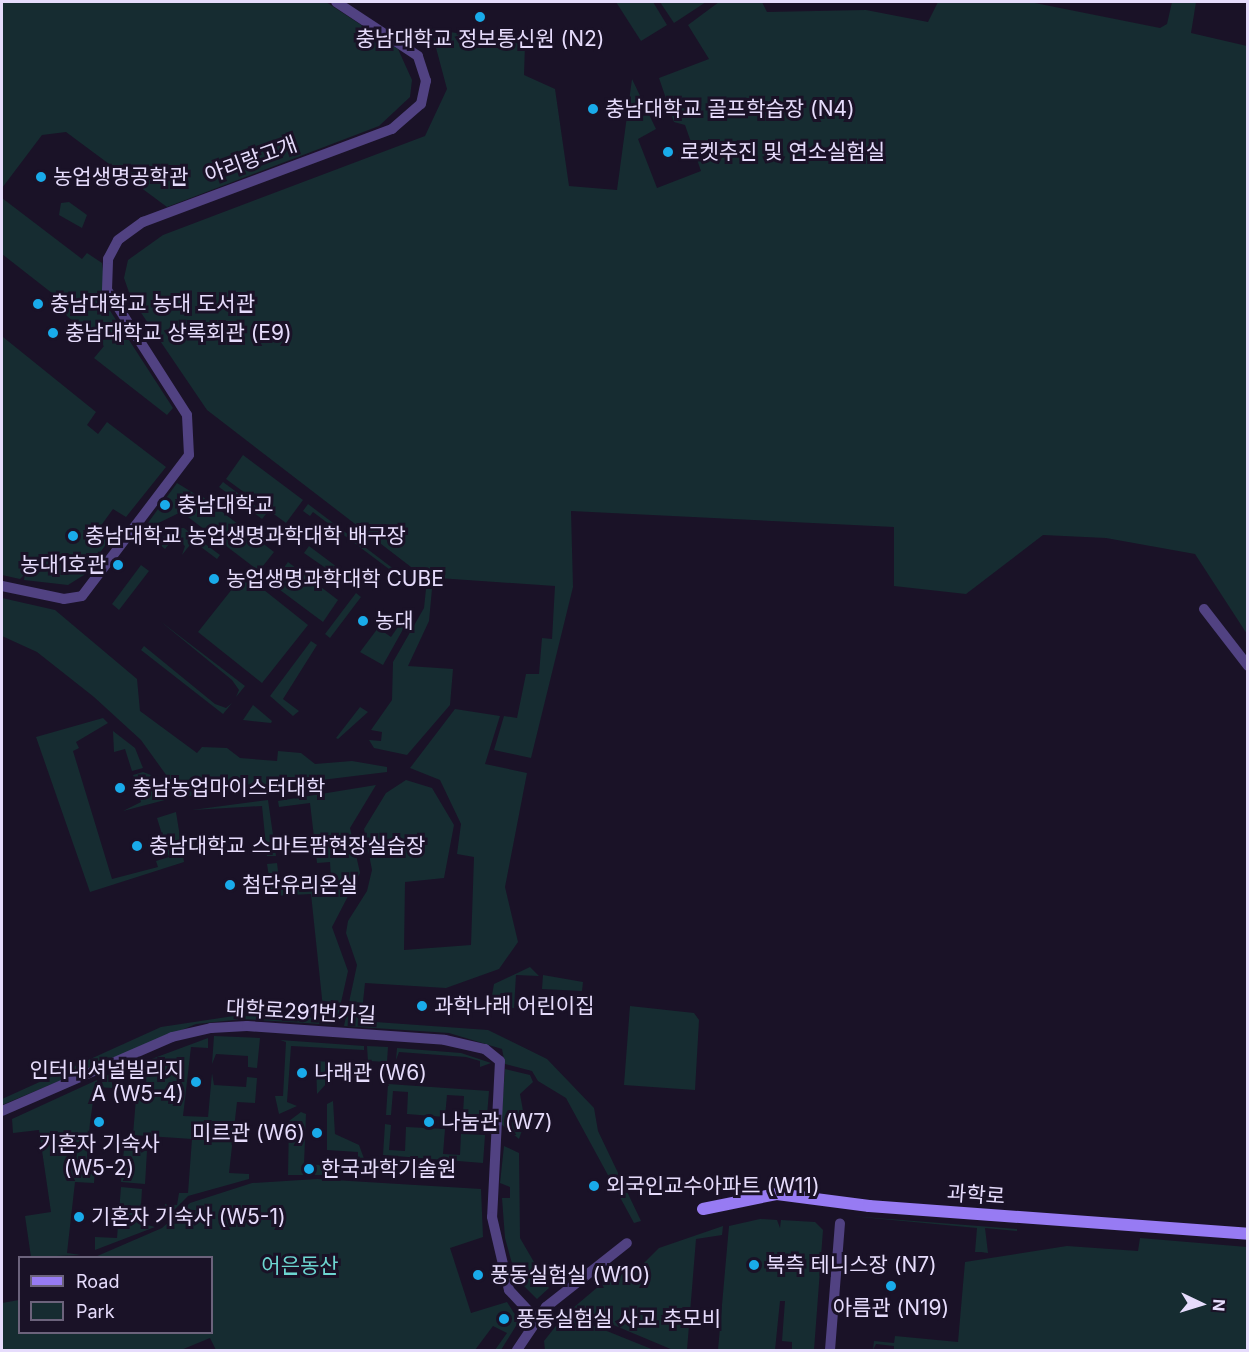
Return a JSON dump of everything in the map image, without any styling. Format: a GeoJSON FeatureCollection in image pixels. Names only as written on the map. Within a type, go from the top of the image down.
{"type":"FeatureCollection","features":[{"type":"Feature","properties":{"kind":"street","name":"아리랑고개"},"geometry":{"type":"LineString","coordinates":[[2,586],[69,600],[82,596],[189,455],[191,426],[110,299],[108,259],[136,225],[382,134],[418,110],[426,81],[418,56],[336,2]]}},
{"type":"Feature","properties":{"kind":"street"},"geometry":{"type":"LineString","coordinates":[[1204,609],[1248,666]]}},
{"type":"Feature","properties":{"kind":"street","name":"대학로291번가길"},"geometry":{"type":"LineString","coordinates":[[2,1111],[172,1038],[211,1028],[247,1026],[445,1040],[485,1049],[500,1061],[492,1217],[509,1290],[536,1319]]}},
{"type":"Feature","properties":{"kind":"street","name":"과학로"},"geometry":{"type":"LineString","coordinates":[[703,1209],[777,1194],[869,1206],[1248,1234]]}},
{"type":"Feature","properties":{"kind":"street"},"geometry":{"type":"LineString","coordinates":[[830,1350],[840,1223]]}},
{"type":"Feature","properties":{"kind":"street"},"geometry":{"type":"LineString","coordinates":[[517,1350],[536,1319],[576,1279],[627,1243]]}},
{"type":"Feature","properties":{"kind":"green space"},"geometry":{"type":"Polygon","coordinates":[[[2,2],[326,2],[398,49],[412,80],[410,97],[379,126],[167,207],[66,132],[42,135],[2,188],[2,2]]]}},
{"type":"Feature","properties":{"kind":"green space"},"geometry":{"type":"Polygon","coordinates":[[[616,2],[653,2],[667,25],[641,41],[616,2]]]}},
{"type":"Feature","properties":{"kind":"green space"},"geometry":{"type":"Polygon","coordinates":[[[660,2],[706,2],[674,23],[660,2]]]}},
{"type":"Feature","properties":{"kind":"green space"},"geometry":{"type":"Polygon","coordinates":[[[719,2],[762,2],[767,12],[866,10],[928,22],[938,2],[1030,2],[1160,28],[1167,24],[1172,2],[1196,2],[1191,33],[1247,46],[1247,634],[1195,554],[1106,538],[1043,535],[966,594],[894,586],[894,527],[571,511],[573,587],[531,758],[494,750],[504,716],[517,718],[526,674],[539,674],[542,638],[552,639],[555,586],[424,577],[207,410],[131,298],[124,278],[128,260],[163,235],[425,136],[447,89],[431,29],[525,44],[524,75],[555,89],[569,186],[617,190],[632,79],[656,129],[638,139],[657,188],[701,171],[685,125],[674,122],[659,78],[709,59],[688,25],[719,2]]]}},
{"type":"Feature","properties":{"kind":"green space"},"geometry":{"type":"Polygon","coordinates":[[[2,198],[82,259],[87,253],[102,263],[107,306],[173,408],[167,415],[94,358],[104,346],[68,317],[54,301],[57,297],[2,254],[2,198]]]}},
{"type":"Feature","properties":{"kind":"green space"},"geometry":{"type":"Polygon","coordinates":[[[69,202],[87,215],[82,228],[59,215],[61,203],[69,202]]]}},
{"type":"Feature","properties":{"kind":"green space"},"geometry":{"type":"Polygon","coordinates":[[[3,337],[96,412],[87,425],[98,434],[107,422],[166,467],[126,517],[113,509],[100,527],[112,536],[84,575],[68,585],[24,580],[25,574],[20,579],[2,575],[3,337]]]}},
{"type":"Feature","properties":{"kind":"green space"},"geometry":{"type":"Polygon","coordinates":[[[243,455],[303,500],[286,523],[226,479],[243,455]]]}},
{"type":"Feature","properties":{"kind":"green space"},"geometry":{"type":"Polygon","coordinates":[[[223,482],[266,514],[262,519],[219,487],[223,482]]]}},
{"type":"Feature","properties":{"kind":"green space"},"geometry":{"type":"Polygon","coordinates":[[[177,483],[195,494],[181,512],[142,531],[177,483]]]}},
{"type":"Feature","properties":{"kind":"green space"},"geometry":{"type":"Polygon","coordinates":[[[203,497],[274,552],[259,571],[188,517],[203,497]]]}},
{"type":"Feature","properties":{"kind":"green space"},"geometry":{"type":"Polygon","coordinates":[[[308,504],[399,573],[397,575],[313,512],[310,516],[303,511],[308,504]]]}},
{"type":"Feature","properties":{"kind":"green space"},"geometry":{"type":"Polygon","coordinates":[[[171,528],[184,528],[220,555],[217,559],[193,541],[182,555],[185,546],[174,538],[165,549],[158,543],[171,528]]]}},
{"type":"Feature","properties":{"kind":"green space"},"geometry":{"type":"Polygon","coordinates":[[[309,546],[357,582],[353,587],[304,553],[309,546]]]}},
{"type":"Feature","properties":{"kind":"green space"},"geometry":{"type":"Polygon","coordinates":[[[288,562],[338,600],[323,622],[272,584],[288,562]]]}},
{"type":"Feature","properties":{"kind":"green space"},"geometry":{"type":"Polygon","coordinates":[[[141,565],[149,571],[119,610],[112,604],[141,565]]]}},
{"type":"Feature","properties":{"kind":"green space"},"geometry":{"type":"Polygon","coordinates":[[[244,574],[308,625],[262,683],[198,632],[244,574]]]}},
{"type":"Feature","properties":{"kind":"green space"},"geometry":{"type":"Polygon","coordinates":[[[426,589],[432,589],[429,621],[408,666],[453,669],[450,705],[407,755],[374,748],[369,740],[381,741],[382,732],[371,730],[392,700],[393,662],[424,608],[426,589]]]}},
{"type":"Feature","properties":{"kind":"green space"},"geometry":{"type":"Polygon","coordinates":[[[356,593],[361,597],[330,638],[325,634],[356,593]]]}},
{"type":"Feature","properties":{"kind":"green space"},"geometry":{"type":"Polygon","coordinates":[[[2,598],[55,610],[137,679],[140,711],[197,753],[202,747],[227,748],[240,758],[277,761],[278,751],[301,753],[315,764],[352,761],[387,767],[387,772],[182,797],[141,740],[94,697],[37,652],[2,636],[2,598]]]}},
{"type":"Feature","properties":{"kind":"green space"},"geometry":{"type":"Polygon","coordinates":[[[160,621],[245,686],[236,697],[239,690],[232,680],[160,621]]]}},
{"type":"Feature","properties":{"kind":"green space"},"geometry":{"type":"Polygon","coordinates":[[[402,621],[406,624],[383,665],[360,652],[378,628],[391,637],[402,621]]]}},
{"type":"Feature","properties":{"kind":"green space"},"geometry":{"type":"Polygon","coordinates":[[[311,641],[317,645],[283,699],[299,711],[293,716],[270,696],[311,641]]]}},
{"type":"Feature","properties":{"kind":"green space"},"geometry":{"type":"Polygon","coordinates":[[[144,646],[215,704],[226,708],[232,703],[223,714],[141,650],[144,646]]]}},
{"type":"Feature","properties":{"kind":"green space"},"geometry":{"type":"Polygon","coordinates":[[[253,705],[272,721],[271,723],[243,720],[253,705]]]}},
{"type":"Feature","properties":{"kind":"green space"},"geometry":{"type":"Polygon","coordinates":[[[360,707],[368,712],[338,739],[336,738],[360,707]]]}},
{"type":"Feature","properties":{"kind":"green space"},"geometry":{"type":"Polygon","coordinates":[[[455,709],[500,716],[485,764],[527,773],[505,887],[518,942],[499,969],[446,988],[365,983],[361,1021],[488,1030],[547,1059],[594,1108],[598,1131],[641,1221],[634,1223],[566,1098],[538,1081],[532,1071],[505,1064],[502,1049],[449,1033],[344,1026],[357,965],[346,933],[348,921],[367,891],[372,870],[364,829],[386,793],[406,780],[432,788],[454,825],[444,878],[405,882],[404,950],[471,945],[474,857],[457,854],[461,824],[440,780],[410,768],[455,709]]]}},
{"type":"Feature","properties":{"kind":"green space"},"geometry":{"type":"Polygon","coordinates":[[[103,718],[108,723],[76,742],[79,748],[73,751],[112,879],[158,867],[156,861],[169,857],[157,818],[176,812],[184,862],[90,892],[36,737],[103,718]]]}},
{"type":"Feature","properties":{"kind":"green space"},"geometry":{"type":"Polygon","coordinates":[[[113,731],[135,748],[143,768],[132,771],[125,749],[114,752],[113,731]]]}},
{"type":"Feature","properties":{"kind":"green space"},"geometry":{"type":"Polygon","coordinates":[[[143,772],[151,775],[165,800],[123,811],[141,802],[133,775],[143,772]]]}},
{"type":"Feature","properties":{"kind":"green space"},"geometry":{"type":"Polygon","coordinates":[[[376,785],[350,828],[360,873],[332,927],[348,971],[336,1025],[243,1019],[196,1024],[2,1105],[2,1099],[161,1027],[247,1014],[332,1019],[334,1009],[323,1008],[311,894],[272,896],[267,864],[277,863],[280,887],[331,878],[330,862],[317,863],[310,803],[279,807],[278,801],[376,785]]]}},
{"type":"Feature","properties":{"kind":"green space"},"geometry":{"type":"Polygon","coordinates":[[[268,800],[276,856],[267,856],[262,806],[192,810],[268,800]]]}},
{"type":"Feature","properties":{"kind":"green space"},"geometry":{"type":"Polygon","coordinates":[[[530,967],[539,976],[516,975],[514,1008],[490,1007],[494,984],[530,967]]]}},
{"type":"Feature","properties":{"kind":"green space"},"geometry":{"type":"Polygon","coordinates":[[[543,975],[583,982],[582,991],[542,989],[543,975]]]}},
{"type":"Feature","properties":{"kind":"green space"},"geometry":{"type":"Polygon","coordinates":[[[630,1006],[694,1013],[699,1020],[695,1090],[624,1085],[630,1006]]]}},
{"type":"Feature","properties":{"kind":"green space"},"geometry":{"type":"Polygon","coordinates":[[[214,1036],[260,1038],[257,1068],[248,1067],[248,1056],[216,1054],[212,1064],[214,1036]]]}},
{"type":"Feature","properties":{"kind":"green space"},"geometry":{"type":"Polygon","coordinates":[[[208,1038],[208,1048],[191,1047],[183,1116],[208,1117],[212,1073],[214,1085],[246,1087],[247,1077],[257,1078],[255,1103],[237,1102],[229,1173],[249,1174],[249,1179],[188,1196],[163,1221],[165,1204],[177,1205],[179,1193],[188,1193],[192,1139],[133,1135],[138,1073],[130,1067],[208,1038]]]}},
{"type":"Feature","properties":{"kind":"green space"},"geometry":{"type":"Polygon","coordinates":[[[280,1040],[364,1046],[364,1050],[291,1046],[287,1102],[297,1106],[279,1114],[275,1096],[283,1096],[286,1042],[280,1040]]]}},
{"type":"Feature","properties":{"kind":"green space"},"geometry":{"type":"Polygon","coordinates":[[[367,1046],[388,1047],[387,1062],[370,1061],[369,1077],[367,1046]]]}},
{"type":"Feature","properties":{"kind":"green space"},"geometry":{"type":"Polygon","coordinates":[[[397,1048],[461,1053],[491,1063],[480,1067],[480,1061],[466,1057],[399,1052],[396,1060],[397,1048]]]}},
{"type":"Feature","properties":{"kind":"green space"},"geometry":{"type":"Polygon","coordinates":[[[316,1061],[363,1064],[363,1076],[335,1074],[317,1094],[316,1061]]]}},
{"type":"Feature","properties":{"kind":"green space"},"geometry":{"type":"Polygon","coordinates":[[[505,1069],[530,1075],[533,1082],[520,1094],[525,1122],[519,1139],[501,1124],[505,1069]]]}},
{"type":"Feature","properties":{"kind":"green space"},"geometry":{"type":"Polygon","coordinates":[[[110,1074],[113,1088],[95,1087],[87,1156],[96,1157],[94,1183],[75,1182],[67,1253],[81,1255],[31,1256],[25,1216],[51,1212],[39,1130],[13,1133],[12,1119],[110,1074]]]}},
{"type":"Feature","properties":{"kind":"green space"},"geometry":{"type":"Polygon","coordinates":[[[388,1084],[489,1091],[487,1116],[463,1114],[464,1096],[447,1095],[445,1117],[407,1114],[408,1092],[393,1091],[391,1115],[386,1115],[388,1084]]]}},
{"type":"Feature","properties":{"kind":"green space"},"geometry":{"type":"Polygon","coordinates":[[[333,1101],[335,1134],[359,1145],[370,1175],[288,1175],[289,1121],[301,1112],[306,1114],[304,1164],[351,1167],[352,1159],[358,1159],[358,1152],[327,1150],[327,1104],[333,1101]]]}},
{"type":"Feature","properties":{"kind":"green space"},"geometry":{"type":"Polygon","coordinates":[[[385,1124],[391,1125],[389,1150],[405,1151],[406,1127],[445,1129],[443,1154],[460,1155],[461,1134],[485,1135],[483,1163],[383,1155],[385,1124]]]}},
{"type":"Feature","properties":{"kind":"green space"},"geometry":{"type":"Polygon","coordinates":[[[504,1146],[519,1153],[520,1238],[549,1288],[537,1299],[516,1278],[505,1238],[502,1198],[510,1198],[510,1187],[500,1183],[504,1146]]]}},
{"type":"Feature","properties":{"kind":"green space"},"geometry":{"type":"Polygon","coordinates":[[[124,1149],[147,1151],[145,1184],[121,1182],[124,1149]]]}},
{"type":"Feature","properties":{"kind":"green space","name":"어은동산"},"geometry":{"type":"Polygon","coordinates":[[[317,1179],[481,1189],[483,1237],[450,1248],[471,1313],[507,1302],[519,1321],[501,1350],[495,1350],[507,1333],[493,1326],[475,1350],[216,1350],[210,1338],[181,1350],[2,1350],[2,1303],[18,1300],[18,1334],[213,1334],[213,1256],[97,1256],[162,1228],[190,1203],[252,1183],[317,1179]]]}},
{"type":"Feature","properties":{"kind":"green space"},"geometry":{"type":"Polygon","coordinates":[[[121,1187],[142,1189],[140,1223],[155,1227],[95,1250],[95,1237],[117,1238],[121,1187]]]}},
{"type":"Feature","properties":{"kind":"green space"},"geometry":{"type":"Polygon","coordinates":[[[850,1216],[1017,1229],[1017,1231],[985,1228],[988,1253],[975,1252],[977,1228],[850,1216]]]}},
{"type":"Feature","properties":{"kind":"green space"},"geometry":{"type":"Polygon","coordinates":[[[760,1219],[777,1220],[780,1228],[781,1220],[815,1222],[823,1230],[814,1350],[792,1350],[792,1342],[782,1341],[785,1301],[780,1301],[775,1350],[718,1350],[729,1226],[760,1219]]]}},
{"type":"Feature","properties":{"kind":"green space"},"geometry":{"type":"Polygon","coordinates":[[[723,1226],[722,1235],[696,1239],[687,1350],[673,1350],[573,1308],[625,1264],[641,1266],[659,1248],[723,1226]]]}},
{"type":"Feature","properties":{"kind":"green space"},"geometry":{"type":"Polygon","coordinates":[[[1140,1238],[1247,1247],[1247,1350],[894,1350],[894,1346],[876,1344],[873,1350],[874,1341],[894,1343],[895,1336],[958,1342],[965,1262],[1067,1246],[1138,1251],[1140,1238]]]}},
{"type":"Feature","properties":{"kind":"green space"},"geometry":{"type":"Polygon","coordinates":[[[563,1317],[572,1317],[654,1350],[545,1350],[544,1341],[563,1317]]]}},
{"type":"Feature","properties":{"kind":"place","name":"충남대학교 정보통신원 (N2)"},"geometry":{"type":"Point","coordinates":[480,17]}},
{"type":"Feature","properties":{"kind":"place","name":"충남대학교 골프학습장 (N4)"},"geometry":{"type":"Point","coordinates":[593,109]}},
{"type":"Feature","properties":{"kind":"place","name":"로켓추진 및 연소실험실"},"geometry":{"type":"Point","coordinates":[668,152]}},
{"type":"Feature","properties":{"kind":"place","name":"농업생명공학관"},"geometry":{"type":"Point","coordinates":[41,177]}},
{"type":"Feature","properties":{"kind":"place","name":"충남대학교 농대 도서관"},"geometry":{"type":"Point","coordinates":[38,304]}},
{"type":"Feature","properties":{"kind":"place","name":"충남대학교 상록회관 (E9)"},"geometry":{"type":"Point","coordinates":[53,333]}},
{"type":"Feature","properties":{"kind":"place","name":"충남대학교"},"geometry":{"type":"Point","coordinates":[165,505]}},
{"type":"Feature","properties":{"kind":"place","name":"충남대학교 농업생명과학대학 배구장"},"geometry":{"type":"Point","coordinates":[73,536]}},
{"type":"Feature","properties":{"kind":"place","name":"농대1호관"},"geometry":{"type":"Point","coordinates":[118,565]}},
{"type":"Feature","properties":{"kind":"place","name":"농업생명과학대학 CUBE"},"geometry":{"type":"Point","coordinates":[214,579]}},
{"type":"Feature","properties":{"kind":"place","name":"농대"},"geometry":{"type":"Point","coordinates":[363,621]}},
{"type":"Feature","properties":{"kind":"place","name":"충남농업마이스터대학"},"geometry":{"type":"Point","coordinates":[120,788]}},
{"type":"Feature","properties":{"kind":"place","name":"충남대학교 스마트팜현장실습장"},"geometry":{"type":"Point","coordinates":[137,846]}},
{"type":"Feature","properties":{"kind":"place","name":"첨단유리온실"},"geometry":{"type":"Point","coordinates":[230,885]}},
{"type":"Feature","properties":{"kind":"place","name":"과학나래 어린이집"},"geometry":{"type":"Point","coordinates":[422,1006]}},
{"type":"Feature","properties":{"kind":"place","name":"나래관 (W6)"},"geometry":{"type":"Point","coordinates":[302,1073]}},
{"type":"Feature","properties":{"kind":"place","name":"인터내셔널빌리지 A (W5-4)"},"geometry":{"type":"Point","coordinates":[196,1082]}},
{"type":"Feature","properties":{"kind":"place","name":"기혼자 기숙사 (W5-2)"},"geometry":{"type":"Point","coordinates":[99,1122]}},
{"type":"Feature","properties":{"kind":"place","name":"나눔관 (W7)"},"geometry":{"type":"Point","coordinates":[429,1122]}},
{"type":"Feature","properties":{"kind":"place","name":"미르관 (W6)"},"geometry":{"type":"Point","coordinates":[317,1133]}},
{"type":"Feature","properties":{"kind":"place","name":"한국과학기술원"},"geometry":{"type":"Point","coordinates":[309,1169]}},
{"type":"Feature","properties":{"kind":"place","name":"외국인교수아파트 (W11)"},"geometry":{"type":"Point","coordinates":[594,1186]}},
{"type":"Feature","properties":{"kind":"place","name":"기혼자 기숙사 (W5-1)"},"geometry":{"type":"Point","coordinates":[79,1217]}},
{"type":"Feature","properties":{"kind":"place","name":"북측 테니스장 (N7)"},"geometry":{"type":"Point","coordinates":[754,1265]}},
{"type":"Feature","properties":{"kind":"place","name":"풍동실험실 (W10)"},"geometry":{"type":"Point","coordinates":[478,1275]}},
{"type":"Feature","properties":{"kind":"place","name":"아름관 (N19)"},"geometry":{"type":"Point","coordinates":[891,1286]}},
{"type":"Feature","properties":{"kind":"place","name":"풍동실험실 사고 추모비"},"geometry":{"type":"Point","coordinates":[504,1319]}}]}
